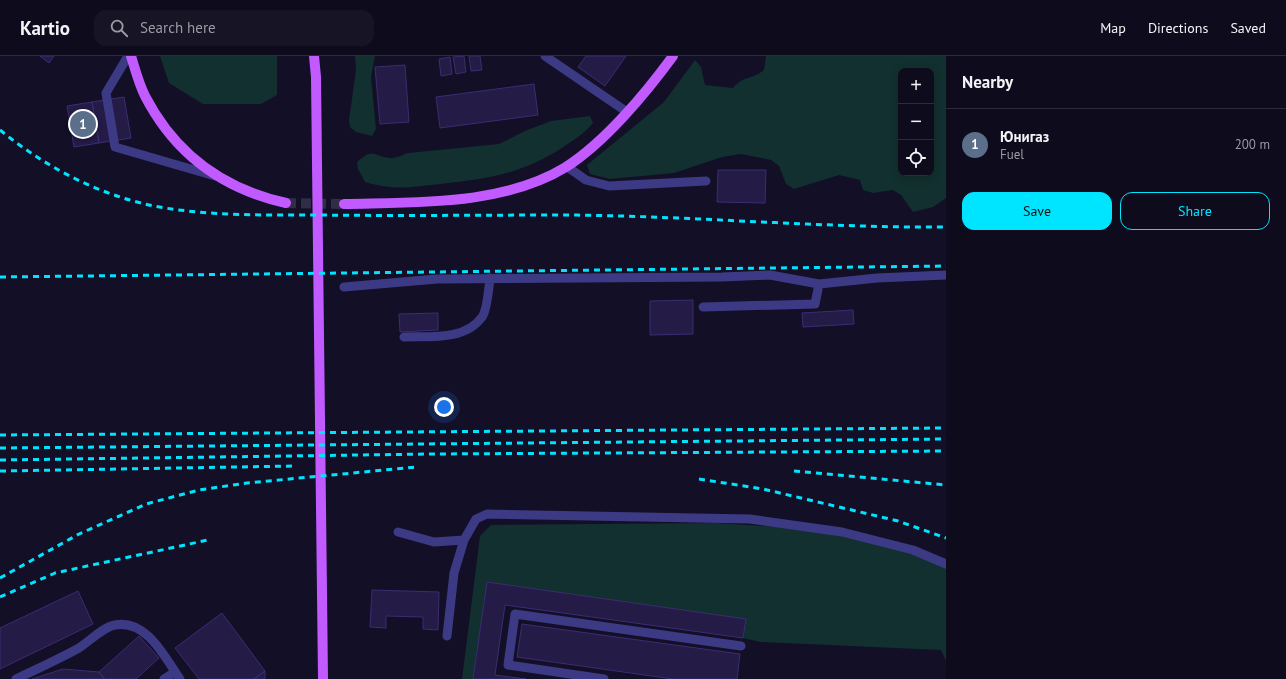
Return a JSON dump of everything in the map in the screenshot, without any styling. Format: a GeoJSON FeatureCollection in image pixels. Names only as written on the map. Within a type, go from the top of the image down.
{"type":"FeatureCollection","features":[{"type":"Feature","properties":{"kind":"main road"},"geometry":{"type":"LineString","coordinates":[[129,56],[144,95],[167,133],[194,160],[238,188],[262,197],[286,203]]}},
{"type":"Feature","properties":{"kind":"main road"},"geometry":{"type":"LineString","coordinates":[[314,56],[316,77],[323,679]]}},
{"type":"Feature","properties":{"kind":"main road"},"geometry":{"type":"LineString","coordinates":[[316,77],[319,56]]}},
{"type":"Feature","properties":{"kind":"main road"},"geometry":{"type":"LineString","coordinates":[[344,204],[426,202],[472,197],[516,188],[538,180],[566,166],[592,147],[650,87],[673,56]]}},
{"type":"Feature","properties":{"kind":"lane"},"geometry":{"type":"LineString","coordinates":[[129,56],[106,93],[115,147],[219,177]]}},
{"type":"Feature","properties":{"kind":"lane"},"geometry":{"type":"LineString","coordinates":[[545,56],[627,112]]}},
{"type":"Feature","properties":{"kind":"lane"},"geometry":{"type":"LineString","coordinates":[[566,166],[586,180],[609,186],[706,181]]}},
{"type":"Feature","properties":{"kind":"lane"},"geometry":{"type":"LineString","coordinates":[[344,288],[437,279],[714,277],[770,275],[819,284],[878,278],[946,275]]}},
{"type":"Feature","properties":{"kind":"lane"},"geometry":{"type":"LineString","coordinates":[[404,337],[454,335],[469,330],[483,317],[490,278]]}},
{"type":"Feature","properties":{"kind":"lane"},"geometry":{"type":"LineString","coordinates":[[703,307],[815,304],[819,284]]}},
{"type":"Feature","properties":{"kind":"lane"},"geometry":{"type":"LineString","coordinates":[[447,636],[454,573],[464,540],[476,519],[487,514],[750,518],[842,532],[913,550],[946,564]]}},
{"type":"Feature","properties":{"kind":"lane"},"geometry":{"type":"LineString","coordinates":[[398,532],[434,542],[464,540]]}},
{"type":"Feature","properties":{"kind":"lane"},"geometry":{"type":"LineString","coordinates":[[604,679],[508,665],[515,614],[741,646]]}},
{"type":"Feature","properties":{"kind":"lane"},"geometry":{"type":"LineString","coordinates":[[16,679],[79,648],[115,625],[129,625],[142,630],[157,645],[177,676],[164,679]]}},
{"type":"Feature","properties":{"kind":"green space"},"geometry":{"type":"Polygon","coordinates":[[[160,56],[277,56],[277,95],[261,104],[203,104],[169,83],[160,56]]]}},
{"type":"Feature","properties":{"kind":"green space"},"geometry":{"type":"Polygon","coordinates":[[[355,56],[375,56],[371,77],[376,129],[372,136],[356,132],[350,127],[349,120],[356,70],[355,56]]]}},
{"type":"Feature","properties":{"kind":"green space"},"geometry":{"type":"Polygon","coordinates":[[[766,56],[946,56],[946,198],[933,207],[913,212],[901,195],[893,190],[873,193],[863,190],[860,180],[839,175],[794,189],[786,184],[779,166],[771,160],[741,154],[722,157],[674,173],[610,179],[590,174],[587,165],[664,102],[695,60],[701,67],[705,85],[733,88],[744,79],[764,70],[766,56]]]}},
{"type":"Feature","properties":{"kind":"green space"},"geometry":{"type":"Polygon","coordinates":[[[590,116],[593,123],[590,127],[562,148],[532,164],[504,174],[474,180],[403,188],[385,187],[365,182],[358,169],[357,162],[366,155],[370,154],[391,158],[408,153],[499,144],[525,131],[551,121],[590,116]]]}},
{"type":"Feature","properties":{"kind":"green space"},"geometry":{"type":"Polygon","coordinates":[[[715,523],[797,528],[830,532],[897,548],[946,566],[946,661],[941,650],[760,642],[743,638],[746,619],[487,582],[473,679],[462,679],[480,536],[491,525],[715,523]]]}},
{"type":"Feature","properties":{"kind":"building"},"geometry":{"type":"Polygon","coordinates":[[[40,56],[54,56],[49,63],[40,56]]]}},
{"type":"Feature","properties":{"kind":"building"},"geometry":{"type":"Polygon","coordinates":[[[464,56],[466,72],[456,74],[453,57],[464,56]]]}},
{"type":"Feature","properties":{"kind":"building"},"geometry":{"type":"Polygon","coordinates":[[[469,56],[480,56],[482,70],[471,71],[469,56]]]}},
{"type":"Feature","properties":{"kind":"building"},"geometry":{"type":"Polygon","coordinates":[[[586,56],[626,56],[605,86],[578,67],[586,56]]]}},
{"type":"Feature","properties":{"kind":"building"},"geometry":{"type":"Polygon","coordinates":[[[450,57],[452,74],[441,76],[439,59],[450,57]]]}},
{"type":"Feature","properties":{"kind":"building"},"geometry":{"type":"Polygon","coordinates":[[[405,65],[409,122],[380,124],[375,67],[405,65]]]}},
{"type":"Feature","properties":{"kind":"building"},"geometry":{"type":"Polygon","coordinates":[[[534,84],[538,115],[440,128],[436,97],[534,84]]]}},
{"type":"Feature","properties":{"kind":"building"},"geometry":{"type":"Polygon","coordinates":[[[124,97],[131,138],[99,143],[92,102],[124,97]]]}},
{"type":"Feature","properties":{"kind":"building"},"geometry":{"type":"Polygon","coordinates":[[[92,102],[99,143],[74,147],[67,106],[92,102]]]}},
{"type":"Feature","properties":{"kind":"building"},"geometry":{"type":"Polygon","coordinates":[[[718,170],[766,170],[765,203],[717,202],[718,170]]]}},
{"type":"Feature","properties":{"kind":"building"},"geometry":{"type":"Polygon","coordinates":[[[693,300],[693,334],[650,335],[650,301],[693,300]]]}},
{"type":"Feature","properties":{"kind":"building"},"geometry":{"type":"Polygon","coordinates":[[[853,310],[854,324],[803,327],[802,313],[853,310]]]}},
{"type":"Feature","properties":{"kind":"building"},"geometry":{"type":"Polygon","coordinates":[[[438,313],[438,330],[400,332],[399,314],[438,313]]]}},
{"type":"Feature","properties":{"kind":"building"},"geometry":{"type":"Polygon","coordinates":[[[487,582],[746,619],[743,638],[505,605],[495,675],[526,679],[473,679],[487,582]]]}},
{"type":"Feature","properties":{"kind":"building"},"geometry":{"type":"Polygon","coordinates":[[[372,590],[439,592],[438,630],[423,629],[423,617],[386,616],[386,628],[370,627],[372,590]]]}},
{"type":"Feature","properties":{"kind":"building"},"geometry":{"type":"Polygon","coordinates":[[[78,591],[93,624],[0,669],[0,628],[78,591]]]}},
{"type":"Feature","properties":{"kind":"building"},"geometry":{"type":"Polygon","coordinates":[[[222,613],[265,671],[254,679],[199,679],[175,648],[222,613]]]}},
{"type":"Feature","properties":{"kind":"building"},"geometry":{"type":"Polygon","coordinates":[[[522,624],[740,654],[737,679],[673,679],[517,657],[522,624]]]}},
{"type":"Feature","properties":{"kind":"building"},"geometry":{"type":"Polygon","coordinates":[[[139,636],[159,658],[136,679],[105,679],[99,672],[139,636]]]}},
{"type":"Feature","properties":{"kind":"building"},"geometry":{"type":"Polygon","coordinates":[[[63,669],[99,672],[104,679],[32,679],[63,669]]]}},
{"type":"Feature","properties":{"kind":"building"},"geometry":{"type":"Polygon","coordinates":[[[265,671],[265,679],[254,679],[265,671]]]}},
{"type":"Feature","properties":{"kind":"tunnel"},"geometry":{"type":"LineString","coordinates":[[286,203],[344,204]]}},
{"type":"Feature","properties":{"kind":"railway"},"geometry":{"type":"LineString","coordinates":[[0,130],[37,157],[78,180],[120,197],[184,211],[262,215],[568,215],[662,217],[852,226],[946,227]]}},
{"type":"Feature","properties":{"kind":"railway"},"geometry":{"type":"LineString","coordinates":[[0,277],[946,266]]}},
{"type":"Feature","properties":{"kind":"railway"},"geometry":{"type":"LineString","coordinates":[[0,435],[946,428]]}},
{"type":"Feature","properties":{"kind":"railway"},"geometry":{"type":"LineString","coordinates":[[0,448],[946,439]]}},
{"type":"Feature","properties":{"kind":"railway"},"geometry":{"type":"LineString","coordinates":[[0,460],[431,454],[946,451]]}},
{"type":"Feature","properties":{"kind":"railway"},"geometry":{"type":"LineString","coordinates":[[0,471],[295,466]]}},
{"type":"Feature","properties":{"kind":"railway"},"geometry":{"type":"LineString","coordinates":[[0,578],[79,534],[146,504],[199,490],[247,483],[416,467]]}},
{"type":"Feature","properties":{"kind":"railway"},"geometry":{"type":"LineString","coordinates":[[794,471],[946,485]]}},
{"type":"Feature","properties":{"kind":"railway"},"geometry":{"type":"LineString","coordinates":[[699,479],[763,489],[898,521],[946,538]]}},
{"type":"Feature","properties":{"kind":"railway"},"geometry":{"type":"LineString","coordinates":[[0,597],[55,573],[208,540]]}},
{"type":"Feature","properties":{"kind":"place","name":"Юнигаз"},"geometry":{"type":"Point","coordinates":[83,124]}}]}
